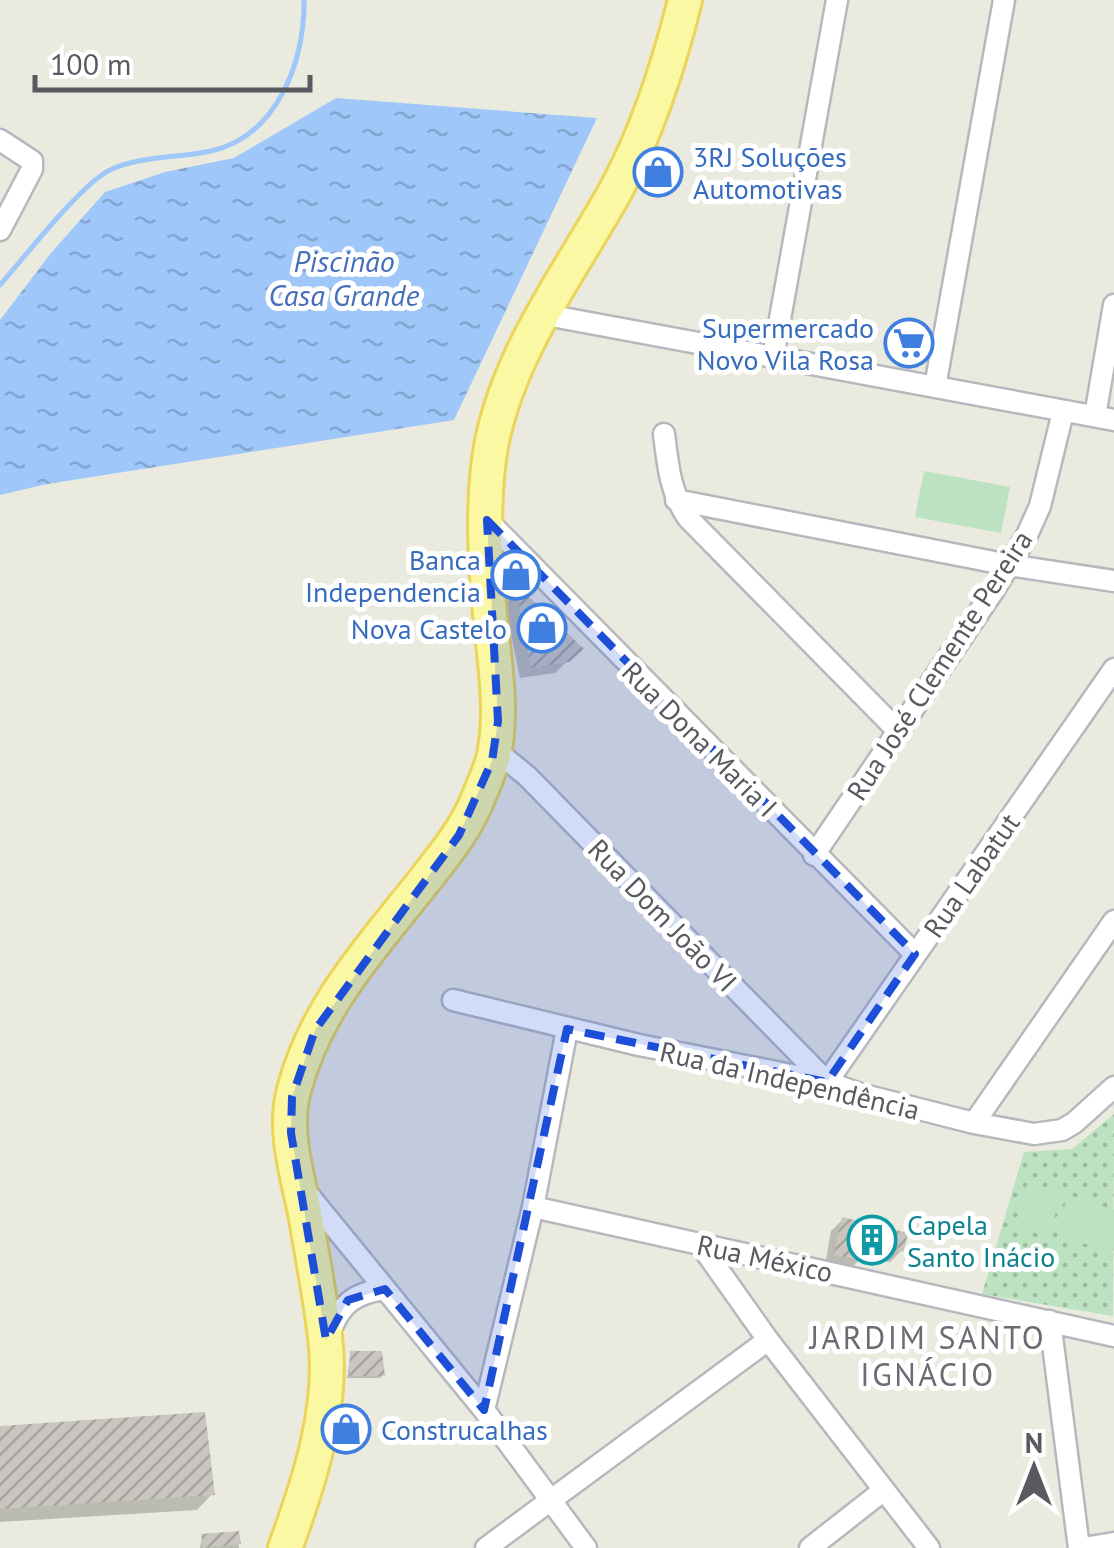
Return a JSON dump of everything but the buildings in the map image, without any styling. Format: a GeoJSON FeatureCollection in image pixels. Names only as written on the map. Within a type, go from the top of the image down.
{"type":"FeatureCollection","features":[{"type":"Feature","properties":{"kind":"main road"},"geometry":{"type":"LineString","coordinates":[[285,1548],[323,1415],[326,1340],[290,1133],[292,1097],[315,1030],[336,992],[459,835],[476,803],[495,750],[498,721],[487,520],[492,440],[517,364],[541,314],[633,155],[653,112],[685,0]]}},
{"type":"Feature","properties":{"kind":"street"},"geometry":{"type":"LineString","coordinates":[[773,358],[837,0]]}},
{"type":"Feature","properties":{"kind":"street"},"geometry":{"type":"LineString","coordinates":[[935,387],[1004,0]]}},
{"type":"Feature","properties":{"kind":"street"},"geometry":{"type":"LineString","coordinates":[[0,140],[32,161],[32,169],[0,230]]}},
{"type":"Feature","properties":{"kind":"street"},"geometry":{"type":"LineString","coordinates":[[541,314],[1104,418],[1114,305]]}},
{"type":"Feature","properties":{"kind":"street","name":"Rua José Clemente Pereira"},"geometry":{"type":"LineString","coordinates":[[814,854],[1010,565],[1040,506],[1064,412]]}},
{"type":"Feature","properties":{"kind":"street"},"geometry":{"type":"LineString","coordinates":[[664,434],[670,482],[688,518],[898,730]]}},
{"type":"Feature","properties":{"kind":"street"},"geometry":{"type":"LineString","coordinates":[[676,500],[1010,565],[1114,580]]}},
{"type":"Feature","properties":{"kind":"street","name":"Rua Dona Maria I"},"geometry":{"type":"LineString","coordinates":[[487,520],[915,954]]}},
{"type":"Feature","properties":{"kind":"street","name":"Rua Labatut"},"geometry":{"type":"LineString","coordinates":[[828,1082],[1114,668]]}},
{"type":"Feature","properties":{"kind":"street","name":"Rua Dom João VI"},"geometry":{"type":"LineString","coordinates":[[495,750],[526,776],[828,1082]]}},
{"type":"Feature","properties":{"kind":"street"},"geometry":{"type":"LineString","coordinates":[[974,1123],[1114,921]]}},
{"type":"Feature","properties":{"kind":"street","name":"Rua da Independência"},"geometry":{"type":"LineString","coordinates":[[453,1000],[568,1029],[828,1082],[860,1094],[1023,1133],[1049,1134],[1074,1122],[1114,1086]]}},
{"type":"Feature","properties":{"kind":"street"},"geometry":{"type":"LineString","coordinates":[[484,1410],[533,1207],[568,1029]]}},
{"type":"Feature","properties":{"kind":"street"},"geometry":{"type":"LineString","coordinates":[[299,1184],[484,1410],[586,1548]]}},
{"type":"Feature","properties":{"kind":"street","name":"Rua México"},"geometry":{"type":"LineString","coordinates":[[533,1207],[1114,1336]]}},
{"type":"Feature","properties":{"kind":"street"},"geometry":{"type":"LineString","coordinates":[[700,1244],[768,1340],[929,1548]]}},
{"type":"Feature","properties":{"kind":"street"},"geometry":{"type":"LineString","coordinates":[[326,1340],[337,1312],[348,1300],[364,1292],[384,1290]]}},
{"type":"Feature","properties":{"kind":"street"},"geometry":{"type":"LineString","coordinates":[[1050,1322],[1081,1548],[1114,1544]]}},
{"type":"Feature","properties":{"kind":"street"},"geometry":{"type":"LineString","coordinates":[[486,1548],[768,1340]]}},
{"type":"Feature","properties":{"kind":"street"},"geometry":{"type":"LineString","coordinates":[[810,1548],[884,1490]]}},
{"type":"Feature","properties":{"kind":"highlighted area"},"geometry":{"type":"Polygon","coordinates":[[[487,520],[915,954],[827,1082],[567,1029],[484,1410],[385,1289],[348,1300],[326,1340],[291,1133],[292,1097],[315,1030],[459,835],[492,761],[498,721],[487,520]]]}},
{"type":"Feature","properties":{"kind":"green space"},"geometry":{"type":"Polygon","coordinates":[[[924,471],[1010,487],[1001,533],[915,517],[924,471]]]}},
{"type":"Feature","properties":{"kind":"green space"},"geometry":{"type":"Polygon","coordinates":[[[1114,1114],[1113,1316],[982,1294],[1024,1152],[1072,1149],[1114,1114]]]}},
{"type":"Feature","properties":{"kind":"green space"},"geometry":{"type":"Polygon","coordinates":[[[1027,1185],[1060,1193],[1050,1236],[1017,1227],[1027,1185]]]}},
{"type":"Feature","properties":{"kind":"green space"},"geometry":{"type":"Polygon","coordinates":[[[1067,1197],[1114,1209],[1114,1251],[1057,1237],[1067,1197]]]}},
{"type":"Feature","properties":{"kind":"water","name":"Piscinão Casa Grande"},"geometry":{"type":"Polygon","coordinates":[[[336,98],[597,118],[454,420],[47,484],[0,495],[0,320],[51,253],[105,192],[165,172],[234,158],[336,98]]]}},
{"type":"Feature","properties":{"kind":"waterway"},"geometry":{"type":"LineString","coordinates":[[0,285],[70,204],[112,169],[211,151],[254,130],[283,93],[292,71],[299,48],[304,0]]}},
{"type":"Feature","properties":{"kind":"place","name":"3RJ Soluções Automotivas"},"geometry":{"type":"Point","coordinates":[658,172]}},
{"type":"Feature","properties":{"kind":"place","name":"Supermercado Novo Vila Rosa"},"geometry":{"type":"Point","coordinates":[909,343]}},
{"type":"Feature","properties":{"kind":"place","name":"Banca Independencia"},"geometry":{"type":"Point","coordinates":[516,575]}},
{"type":"Feature","properties":{"kind":"place","name":"Nova Castelo"},"geometry":{"type":"Point","coordinates":[542,628]}},
{"type":"Feature","properties":{"kind":"place","name":"Capela Santo Inácio"},"geometry":{"type":"Point","coordinates":[872,1240]}},
{"type":"Feature","properties":{"kind":"place","name":"Construcalhas"},"geometry":{"type":"Point","coordinates":[346,1429]}},
{"type":"Feature","properties":{"kind":"district","name":"JARDIM SANTO IGNÁCIO"},"geometry":{"type":"Point","coordinates":[928,1356]}}]}
